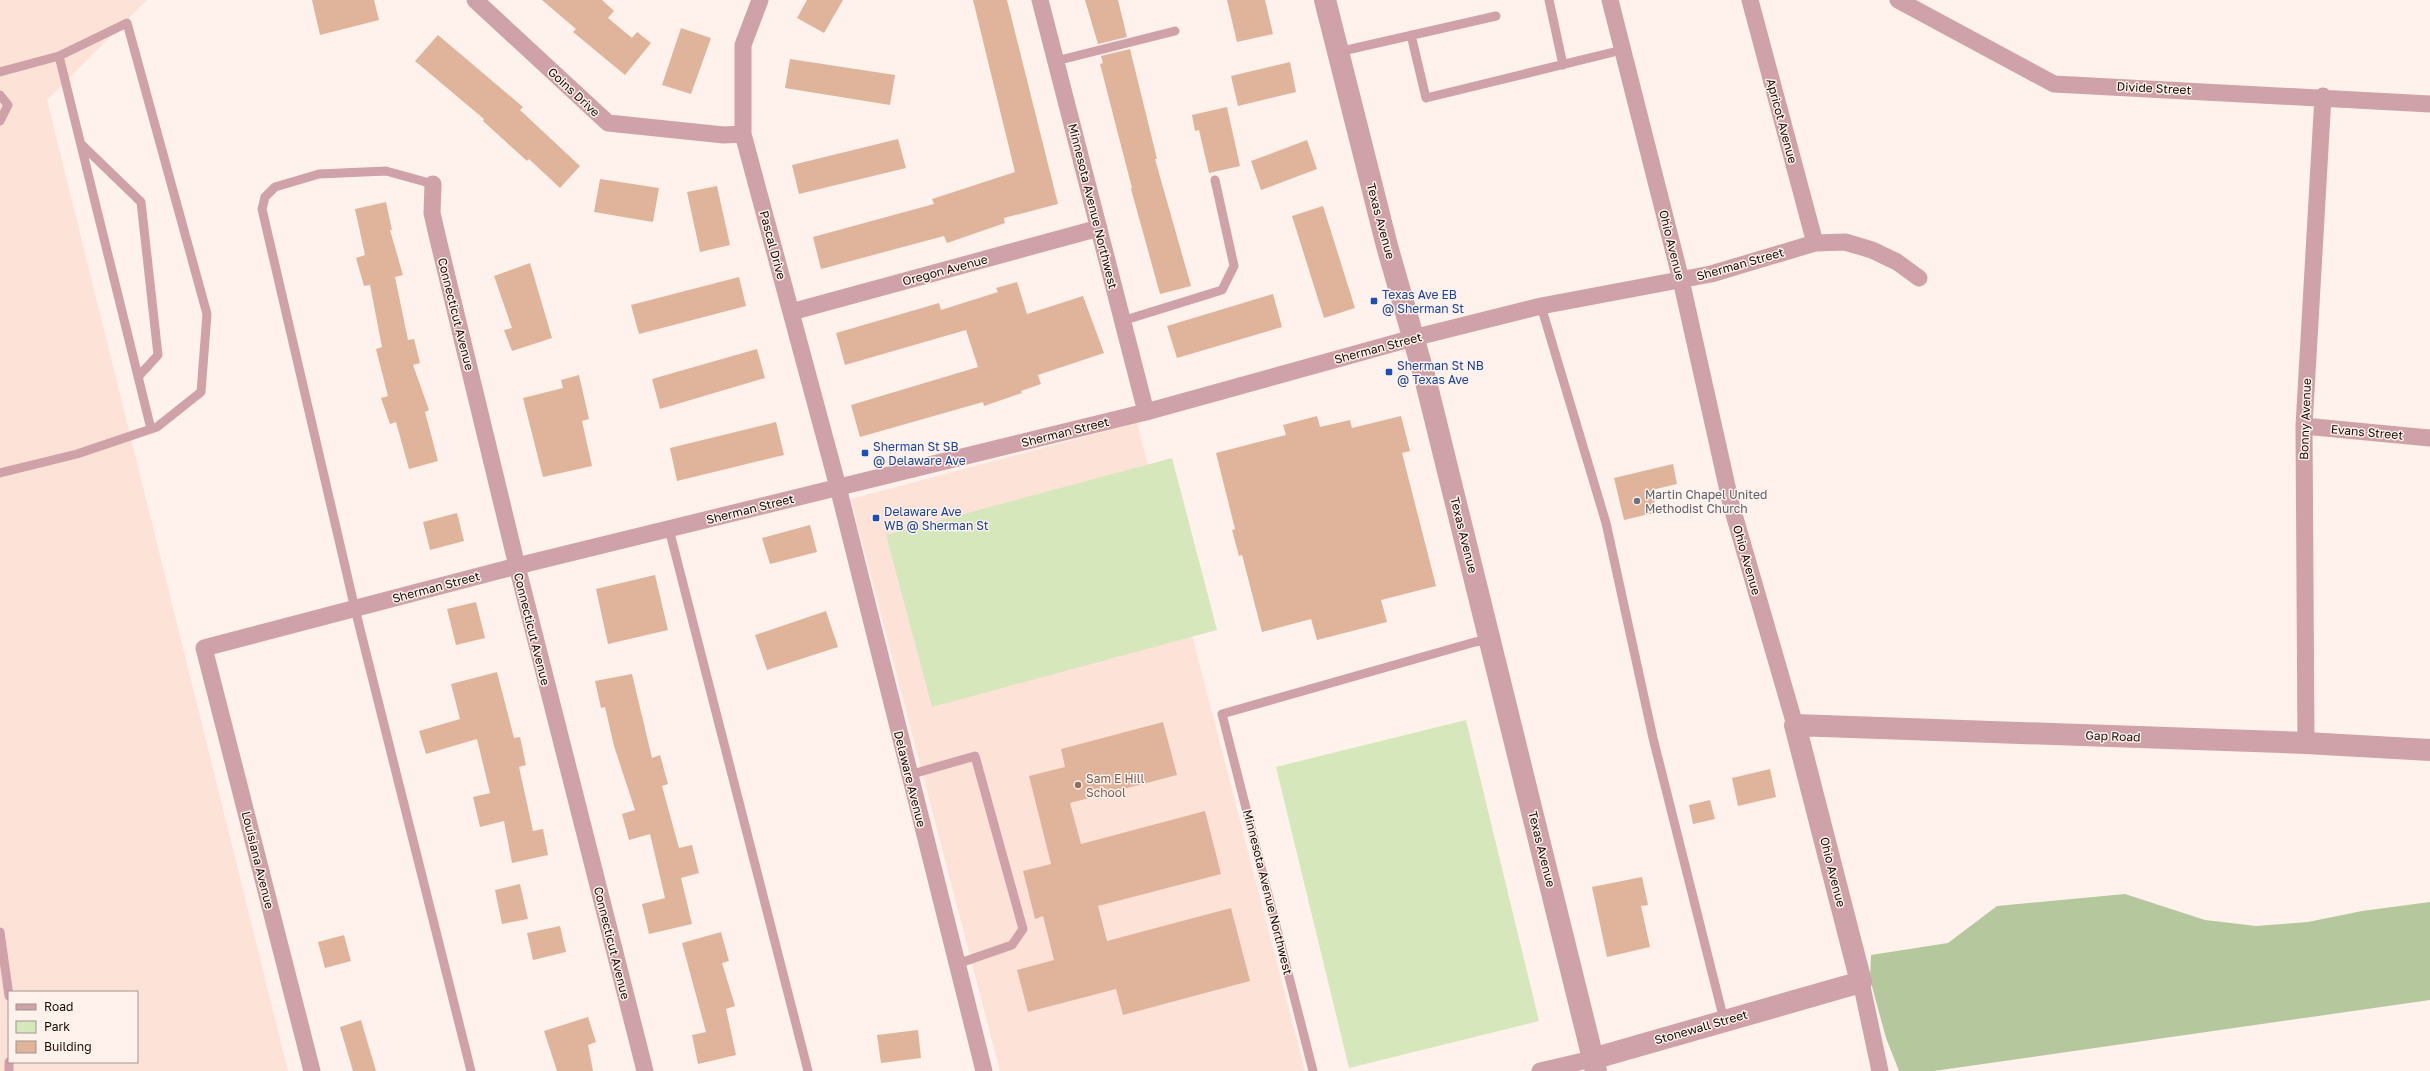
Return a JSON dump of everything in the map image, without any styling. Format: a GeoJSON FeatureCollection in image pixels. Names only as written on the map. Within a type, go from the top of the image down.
{"type":"FeatureCollection","features":[{"type":"Feature","properties":{"kind":"street","name":"Goins Drive"},"geometry":{"type":"LineString","coordinates":[[475,0],[608,123],[724,135],[744,134]]}},
{"type":"Feature","properties":{"kind":"street","name":"Pascal Drive"},"geometry":{"type":"LineString","coordinates":[[760,0],[743,45],[744,134],[838,487]]}},
{"type":"Feature","properties":{"kind":"street","name":"Minnesota Avenue Northwest"},"geometry":{"type":"LineString","coordinates":[[1040,0],[1146,412]]}},
{"type":"Feature","properties":{"kind":"street","name":"Texas Avenue"},"geometry":{"type":"LineString","coordinates":[[1325,0],[1387,246],[1413,338],[1491,640],[1594,1065]]}},
{"type":"Feature","properties":{"kind":"street","name":"Ohio Avenue"},"geometry":{"type":"LineString","coordinates":[[1610,0],[1681,280],[1731,504],[1795,726],[1861,982],[1880,1071]]}},
{"type":"Feature","properties":{"kind":"street","name":"Apricot Avenue"},"geometry":{"type":"LineString","coordinates":[[1750,0],[1815,242]]}},
{"type":"Feature","properties":{"kind":"street","name":"Divide Street"},"geometry":{"type":"LineString","coordinates":[[1898,0],[2054,84],[2323,96],[2430,104]]}},
{"type":"Feature","properties":{"kind":"street","name":"Bonny Avenue"},"geometry":{"type":"LineString","coordinates":[[2306,743],[2304,426],[2323,96]]}},
{"type":"Feature","properties":{"kind":"street","name":"Connecticut Avenue"},"geometry":{"type":"LineString","coordinates":[[433,184],[432,213],[516,566],[645,1071]]}},
{"type":"Feature","properties":{"kind":"street","name":"Oregon Avenue"},"geometry":{"type":"LineString","coordinates":[[791,312],[1098,228]]}},
{"type":"Feature","properties":{"kind":"street","name":"Sherman Street"},"geometry":{"type":"LineString","coordinates":[[204,648],[516,566],[1146,412],[1413,338],[1541,306],[1712,274],[1815,242],[1845,242],[1872,250],[1897,262],[1919,278]]}},
{"type":"Feature","properties":{"kind":"street","name":"Evans Street"},"geometry":{"type":"LineString","coordinates":[[2304,426],[2430,438]]}},
{"type":"Feature","properties":{"kind":"street","name":"Delaware Avenue"},"geometry":{"type":"LineString","coordinates":[[838,487],[984,1071]]}},
{"type":"Feature","properties":{"kind":"street","name":"Louisiana Avenue"},"geometry":{"type":"LineString","coordinates":[[204,648],[312,1071]]}},
{"type":"Feature","properties":{"kind":"street","name":"Gap Road"},"geometry":{"type":"LineString","coordinates":[[1795,726],[2306,743],[2430,750]]}},
{"type":"Feature","properties":{"kind":"street","name":"Stonewall Street"},"geometry":{"type":"LineString","coordinates":[[1540,1071],[1594,1065],[1724,1020],[1861,982]]}},
{"type":"Feature","properties":{"kind":"lane"},"geometry":{"type":"LineString","coordinates":[[1549,0],[1563,65]]}},
{"type":"Feature","properties":{"kind":"lane"},"geometry":{"type":"LineString","coordinates":[[1338,52],[1496,16]]}},
{"type":"Feature","properties":{"kind":"lane"},"geometry":{"type":"LineString","coordinates":[[0,72],[59,56],[127,23],[207,314],[201,392],[157,427],[77,454],[0,473]]}},
{"type":"Feature","properties":{"kind":"lane"},"geometry":{"type":"LineString","coordinates":[[1056,61],[1175,31]]}},
{"type":"Feature","properties":{"kind":"lane"},"geometry":{"type":"LineString","coordinates":[[1412,35],[1426,98],[1622,50]]}},
{"type":"Feature","properties":{"kind":"lane"},"geometry":{"type":"LineString","coordinates":[[59,56],[151,429]]}},
{"type":"Feature","properties":{"kind":"lane"},"geometry":{"type":"LineString","coordinates":[[0,95],[8,106],[0,121]]}},
{"type":"Feature","properties":{"kind":"lane"},"geometry":{"type":"LineString","coordinates":[[81,144],[141,202],[158,355],[138,377]]}},
{"type":"Feature","properties":{"kind":"lane"},"geometry":{"type":"LineString","coordinates":[[433,184],[386,171],[319,174],[275,187],[265,198],[262,209],[354,609],[472,1071]]}},
{"type":"Feature","properties":{"kind":"lane"},"geometry":{"type":"LineString","coordinates":[[1122,321],[1222,290],[1234,266],[1215,180]]}},
{"type":"Feature","properties":{"kind":"lane"},"geometry":{"type":"LineString","coordinates":[[1541,306],[1606,523],[1653,738],[1724,1020]]}},
{"type":"Feature","properties":{"kind":"lane"},"geometry":{"type":"LineString","coordinates":[[669,529],[808,1071]]}},
{"type":"Feature","properties":{"kind":"lane","name":"Minnesota Avenue Northwest"},"geometry":{"type":"LineString","coordinates":[[1313,1071],[1222,714],[1467,644],[1491,640]]}},
{"type":"Feature","properties":{"kind":"lane"},"geometry":{"type":"LineString","coordinates":[[909,774],[975,756],[1023,929],[1012,945],[957,964]]}},
{"type":"Feature","properties":{"kind":"lane"},"geometry":{"type":"LineString","coordinates":[[0,932],[8,991]]}},
{"type":"Feature","properties":{"kind":"shaded area"},"geometry":{"type":"Polygon","coordinates":[[[0,0],[147,0],[47,100],[288,1071],[0,1071],[0,0]]]}},
{"type":"Feature","properties":{"kind":"shaded area","name":"Sam E Hill School"},"geometry":{"type":"Polygon","coordinates":[[[1137,423],[1305,1071],[1000,1071],[851,499],[1137,423]]]}},
{"type":"Feature","properties":{"kind":"green space"},"geometry":{"type":"Polygon","coordinates":[[[1172,458],[1217,630],[932,707],[886,535],[1172,458]]]}},
{"type":"Feature","properties":{"kind":"green space"},"geometry":{"type":"Polygon","coordinates":[[[1466,720],[1539,1021],[1349,1068],[1276,767],[1466,720]]]}},
{"type":"Feature","properties":{"kind":"green space"},"geometry":{"type":"Polygon","coordinates":[[[2125,894],[2205,920],[2256,926],[2308,922],[2362,911],[2430,902],[2430,1000],[1934,1071],[1899,1071],[1886,1038],[1870,979],[1871,955],[1948,943],[1997,906],[2125,894]]]}},
{"type":"Feature","properties":{"kind":"building"},"geometry":{"type":"Polygon","coordinates":[[[312,0],[374,0],[379,20],[320,35],[312,0]]]}},
{"type":"Feature","properties":{"kind":"building"},"geometry":{"type":"Polygon","coordinates":[[[542,0],[602,0],[614,11],[608,18],[632,38],[637,32],[651,43],[625,75],[573,32],[576,29],[542,0]]]}},
{"type":"Feature","properties":{"kind":"building"},"geometry":{"type":"Polygon","coordinates":[[[807,0],[843,0],[824,33],[797,18],[807,0]]]}},
{"type":"Feature","properties":{"kind":"building"},"geometry":{"type":"Polygon","coordinates":[[[973,0],[1007,0],[1058,204],[1004,218],[1005,223],[947,243],[944,236],[821,269],[813,237],[934,204],[932,199],[1015,172],[973,0]]]}},
{"type":"Feature","properties":{"kind":"building"},"geometry":{"type":"Polygon","coordinates":[[[1085,0],[1118,0],[1127,37],[1098,44],[1085,0]]]}},
{"type":"Feature","properties":{"kind":"building"},"geometry":{"type":"Polygon","coordinates":[[[1227,0],[1265,0],[1273,34],[1237,42],[1227,0]]]}},
{"type":"Feature","properties":{"kind":"building"},"geometry":{"type":"Polygon","coordinates":[[[681,28],[711,38],[691,94],[662,85],[681,28]]]}},
{"type":"Feature","properties":{"kind":"building"},"geometry":{"type":"Polygon","coordinates":[[[438,35],[523,107],[520,110],[580,166],[560,188],[529,159],[527,161],[483,121],[484,119],[415,61],[438,35]]]}},
{"type":"Feature","properties":{"kind":"building"},"geometry":{"type":"Polygon","coordinates":[[[1130,49],[1157,159],[1155,159],[1191,286],[1160,294],[1131,189],[1132,188],[1100,64],[1103,63],[1101,56],[1130,49]]]}},
{"type":"Feature","properties":{"kind":"building"},"geometry":{"type":"Polygon","coordinates":[[[790,59],[895,75],[890,105],[785,88],[790,59]]]}},
{"type":"Feature","properties":{"kind":"building"},"geometry":{"type":"Polygon","coordinates":[[[1290,62],[1296,92],[1238,106],[1231,76],[1290,62]]]}},
{"type":"Feature","properties":{"kind":"building"},"geometry":{"type":"Polygon","coordinates":[[[1227,107],[1240,166],[1209,173],[1199,130],[1195,131],[1192,115],[1227,107]]]}},
{"type":"Feature","properties":{"kind":"building"},"geometry":{"type":"Polygon","coordinates":[[[898,139],[906,168],[799,194],[792,165],[898,139]]]}},
{"type":"Feature","properties":{"kind":"building"},"geometry":{"type":"Polygon","coordinates":[[[1307,140],[1317,169],[1261,190],[1251,161],[1307,140]]]}},
{"type":"Feature","properties":{"kind":"building"},"geometry":{"type":"Polygon","coordinates":[[[600,179],[659,188],[653,222],[594,212],[600,179]]]}},
{"type":"Feature","properties":{"kind":"building"},"geometry":{"type":"Polygon","coordinates":[[[717,186],[730,245],[700,252],[687,192],[717,186]]]}},
{"type":"Feature","properties":{"kind":"building"},"geometry":{"type":"Polygon","coordinates":[[[386,202],[392,230],[390,230],[403,275],[395,277],[408,340],[414,339],[420,363],[413,365],[429,410],[425,412],[438,461],[409,469],[396,422],[390,424],[381,398],[388,396],[376,349],[382,347],[370,285],[364,286],[356,258],[365,255],[355,209],[386,202]]]}},
{"type":"Feature","properties":{"kind":"building"},"geometry":{"type":"Polygon","coordinates":[[[1323,206],[1355,308],[1324,318],[1292,216],[1323,206]]]}},
{"type":"Feature","properties":{"kind":"building"},"geometry":{"type":"Polygon","coordinates":[[[530,263],[552,338],[512,351],[504,330],[512,328],[494,276],[530,263]]]}},
{"type":"Feature","properties":{"kind":"building"},"geometry":{"type":"Polygon","coordinates":[[[739,277],[746,306],[639,334],[631,305],[739,277]]]}},
{"type":"Feature","properties":{"kind":"building"},"geometry":{"type":"Polygon","coordinates":[[[1017,282],[1027,314],[1083,296],[1104,353],[1038,375],[1041,384],[1021,391],[1022,393],[984,406],[983,402],[860,437],[851,405],[978,367],[966,330],[845,365],[836,333],[939,303],[941,310],[998,292],[996,288],[1017,282]]]}},
{"type":"Feature","properties":{"kind":"building"},"geometry":{"type":"Polygon","coordinates":[[[1273,294],[1282,327],[1177,358],[1167,326],[1273,294]]]}},
{"type":"Feature","properties":{"kind":"building"},"geometry":{"type":"Polygon","coordinates":[[[757,349],[765,378],[660,409],[652,379],[757,349]]]}},
{"type":"Feature","properties":{"kind":"building"},"geometry":{"type":"Polygon","coordinates":[[[579,375],[589,419],[582,421],[592,466],[543,477],[523,398],[563,388],[561,380],[579,375]]]}},
{"type":"Feature","properties":{"kind":"building"},"geometry":{"type":"Polygon","coordinates":[[[1317,416],[1320,427],[1350,420],[1352,428],[1401,416],[1410,451],[1402,453],[1436,586],[1381,600],[1387,622],[1317,640],[1311,619],[1262,632],[1242,555],[1239,556],[1232,530],[1235,529],[1216,453],[1286,435],[1283,425],[1317,416]]]}},
{"type":"Feature","properties":{"kind":"building"},"geometry":{"type":"Polygon","coordinates":[[[776,422],[784,455],[677,481],[670,448],[776,422]]]}},
{"type":"Feature","properties":{"kind":"building","name":"Martin Chapel United Methodist Church"},"geometry":{"type":"Polygon","coordinates":[[[1673,464],[1677,484],[1652,490],[1657,512],[1624,520],[1614,478],[1673,464]]]}},
{"type":"Feature","properties":{"kind":"building"},"geometry":{"type":"Polygon","coordinates":[[[457,513],[464,541],[430,550],[423,522],[457,513]]]}},
{"type":"Feature","properties":{"kind":"building"},"geometry":{"type":"Polygon","coordinates":[[[810,525],[817,552],[770,564],[762,538],[810,525]]]}},
{"type":"Feature","properties":{"kind":"building"},"geometry":{"type":"Polygon","coordinates":[[[655,575],[668,630],[608,644],[596,589],[655,575]]]}},
{"type":"Feature","properties":{"kind":"building"},"geometry":{"type":"Polygon","coordinates":[[[476,602],[485,638],[456,645],[447,609],[476,602]]]}},
{"type":"Feature","properties":{"kind":"building"},"geometry":{"type":"Polygon","coordinates":[[[826,611],[838,647],[767,670],[755,635],[826,611]]]}},
{"type":"Feature","properties":{"kind":"building"},"geometry":{"type":"Polygon","coordinates":[[[497,672],[514,738],[520,737],[526,765],[519,767],[533,831],[543,829],[548,855],[512,863],[504,821],[480,827],[473,797],[490,793],[477,739],[426,754],[419,731],[460,719],[451,684],[497,672]]]}},
{"type":"Feature","properties":{"kind":"building"},"geometry":{"type":"Polygon","coordinates":[[[632,674],[652,758],[660,755],[668,784],[662,786],[679,848],[692,845],[699,873],[681,878],[692,924],[649,934],[642,904],[665,898],[650,834],[629,840],[622,814],[635,810],[614,746],[605,707],[601,708],[595,681],[632,674]]]}},
{"type":"Feature","properties":{"kind":"building"},"geometry":{"type":"Polygon","coordinates":[[[1163,722],[1177,775],[1070,803],[1081,844],[1205,811],[1221,874],[1098,906],[1107,941],[1231,908],[1250,981],[1123,1015],[1116,989],[1028,1012],[1017,970],[1054,960],[1043,916],[1035,919],[1023,871],[1051,864],[1029,776],[1065,767],[1061,749],[1163,722]]]}},
{"type":"Feature","properties":{"kind":"building"},"geometry":{"type":"Polygon","coordinates":[[[1770,769],[1776,797],[1738,806],[1732,778],[1770,769]]]}},
{"type":"Feature","properties":{"kind":"building"},"geometry":{"type":"Polygon","coordinates":[[[1710,800],[1715,819],[1693,824],[1689,805],[1710,800]]]}},
{"type":"Feature","properties":{"kind":"building"},"geometry":{"type":"Polygon","coordinates":[[[1642,877],[1648,905],[1641,906],[1650,947],[1607,957],[1592,887],[1642,877]]]}},
{"type":"Feature","properties":{"kind":"building"},"geometry":{"type":"Polygon","coordinates":[[[520,884],[528,919],[502,924],[495,890],[520,884]]]}},
{"type":"Feature","properties":{"kind":"building"},"geometry":{"type":"Polygon","coordinates":[[[560,926],[566,952],[533,960],[527,933],[560,926]]]}},
{"type":"Feature","properties":{"kind":"building"},"geometry":{"type":"Polygon","coordinates":[[[721,932],[729,961],[722,963],[735,1006],[726,1009],[736,1055],[698,1064],[692,1035],[706,1032],[682,943],[721,932]]]}},
{"type":"Feature","properties":{"kind":"building"},"geometry":{"type":"Polygon","coordinates":[[[344,935],[351,961],[325,968],[318,942],[344,935]]]}},
{"type":"Feature","properties":{"kind":"building"},"geometry":{"type":"Polygon","coordinates":[[[588,1017],[596,1042],[588,1045],[593,1071],[557,1071],[544,1031],[588,1017]]]}},
{"type":"Feature","properties":{"kind":"building"},"geometry":{"type":"Polygon","coordinates":[[[361,1020],[376,1071],[353,1071],[340,1027],[361,1020]]]}},
{"type":"Feature","properties":{"kind":"building"},"geometry":{"type":"Polygon","coordinates":[[[918,1030],[921,1058],[881,1063],[877,1035],[918,1030]]]}},
{"type":"Feature","properties":{"kind":"place","name":"Texas Ave EB @ Sherman St"},"geometry":{"type":"Point","coordinates":[1374,301]}},
{"type":"Feature","properties":{"kind":"place","name":"Sherman St NB @ Texas Ave"},"geometry":{"type":"Point","coordinates":[1389,372]}},
{"type":"Feature","properties":{"kind":"place","name":"Sherman St SB @ Delaware Ave"},"geometry":{"type":"Point","coordinates":[865,453]}},
{"type":"Feature","properties":{"kind":"place","name":"Martin Chapel United Methodist Church"},"geometry":{"type":"Point","coordinates":[1637,501]}},
{"type":"Feature","properties":{"kind":"place","name":"Delaware Ave WB @ Sherman St"},"geometry":{"type":"Point","coordinates":[876,518]}},
{"type":"Feature","properties":{"kind":"place","name":"Sam E Hill School"},"geometry":{"type":"Point","coordinates":[1078,785]}}]}
